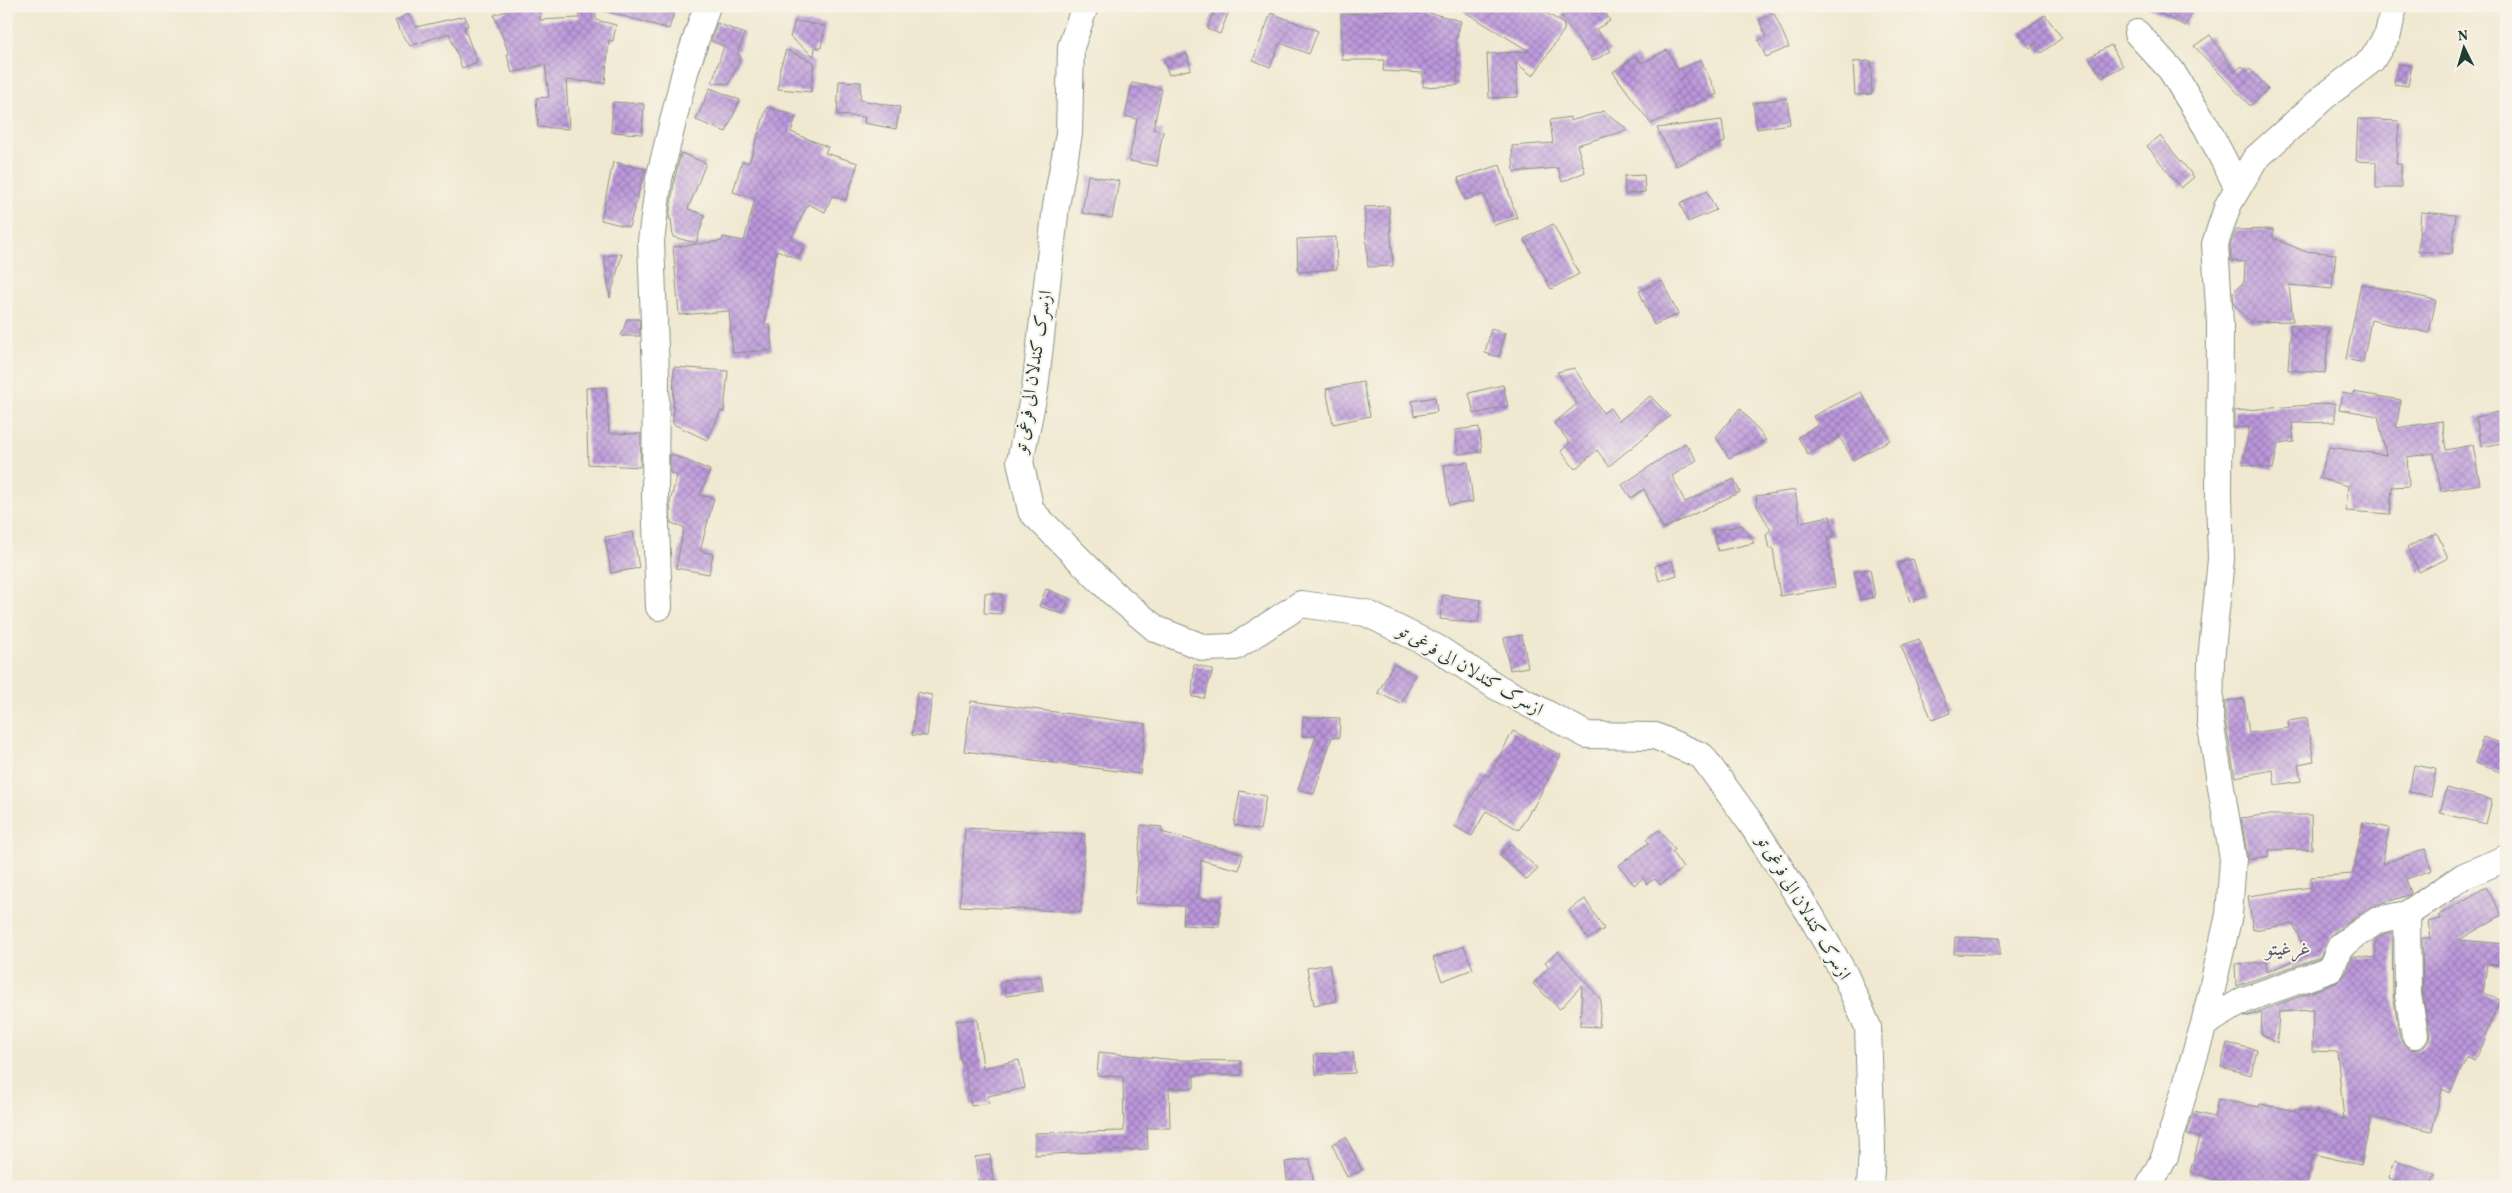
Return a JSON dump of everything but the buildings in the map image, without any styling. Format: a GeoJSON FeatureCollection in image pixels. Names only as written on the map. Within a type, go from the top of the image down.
{"type":"FeatureCollection","features":[{"type":"Feature","properties":{"kind":"street"},"geometry":{"type":"LineString","coordinates":[[659,607],[655,496],[656,375],[651,241],[664,160],[685,72],[707,6]]}},
{"type":"Feature","properties":{"kind":"street","name":"ازسرک کندلان الی فرغی تو"},"geometry":{"type":"LineString","coordinates":[[1085,6],[1071,47],[1069,134],[1056,206],[1035,389],[1020,461],[1031,512],[1112,592],[1156,629],[1205,648],[1235,648],[1301,604],[1366,613],[1437,648],[1497,687],[1587,735],[1656,736],[1702,756],[1750,822],[1810,914],[1845,975],[1868,1027],[1875,1182]]}},
{"type":"Feature","properties":{"kind":"street"},"geometry":{"type":"LineString","coordinates":[[2149,1187],[2165,1156],[2204,1024],[2229,915],[2233,858],[2210,720],[2211,660],[2221,559],[2219,495],[2220,323],[2215,244],[2228,206],[2255,158],[2324,97],[2372,60],[2388,34],[2394,6]]}},
{"type":"Feature","properties":{"kind":"street"},"geometry":{"type":"LineString","coordinates":[[2137,33],[2171,70],[2207,128],[2238,188]]}},
{"type":"Feature","properties":{"kind":"street"},"geometry":{"type":"LineString","coordinates":[[2204,1024],[2244,1000],[2330,969],[2340,946],[2378,920],[2407,914],[2464,876],[2506,858]]}},
{"type":"Feature","properties":{"kind":"street"},"geometry":{"type":"LineString","coordinates":[[2407,914],[2408,995],[2415,1035]]}},
{"type":"Feature","properties":{"kind":"district","name":"غرغیتو"},"geometry":{"type":"Point","coordinates":[2288,950]}}]}
